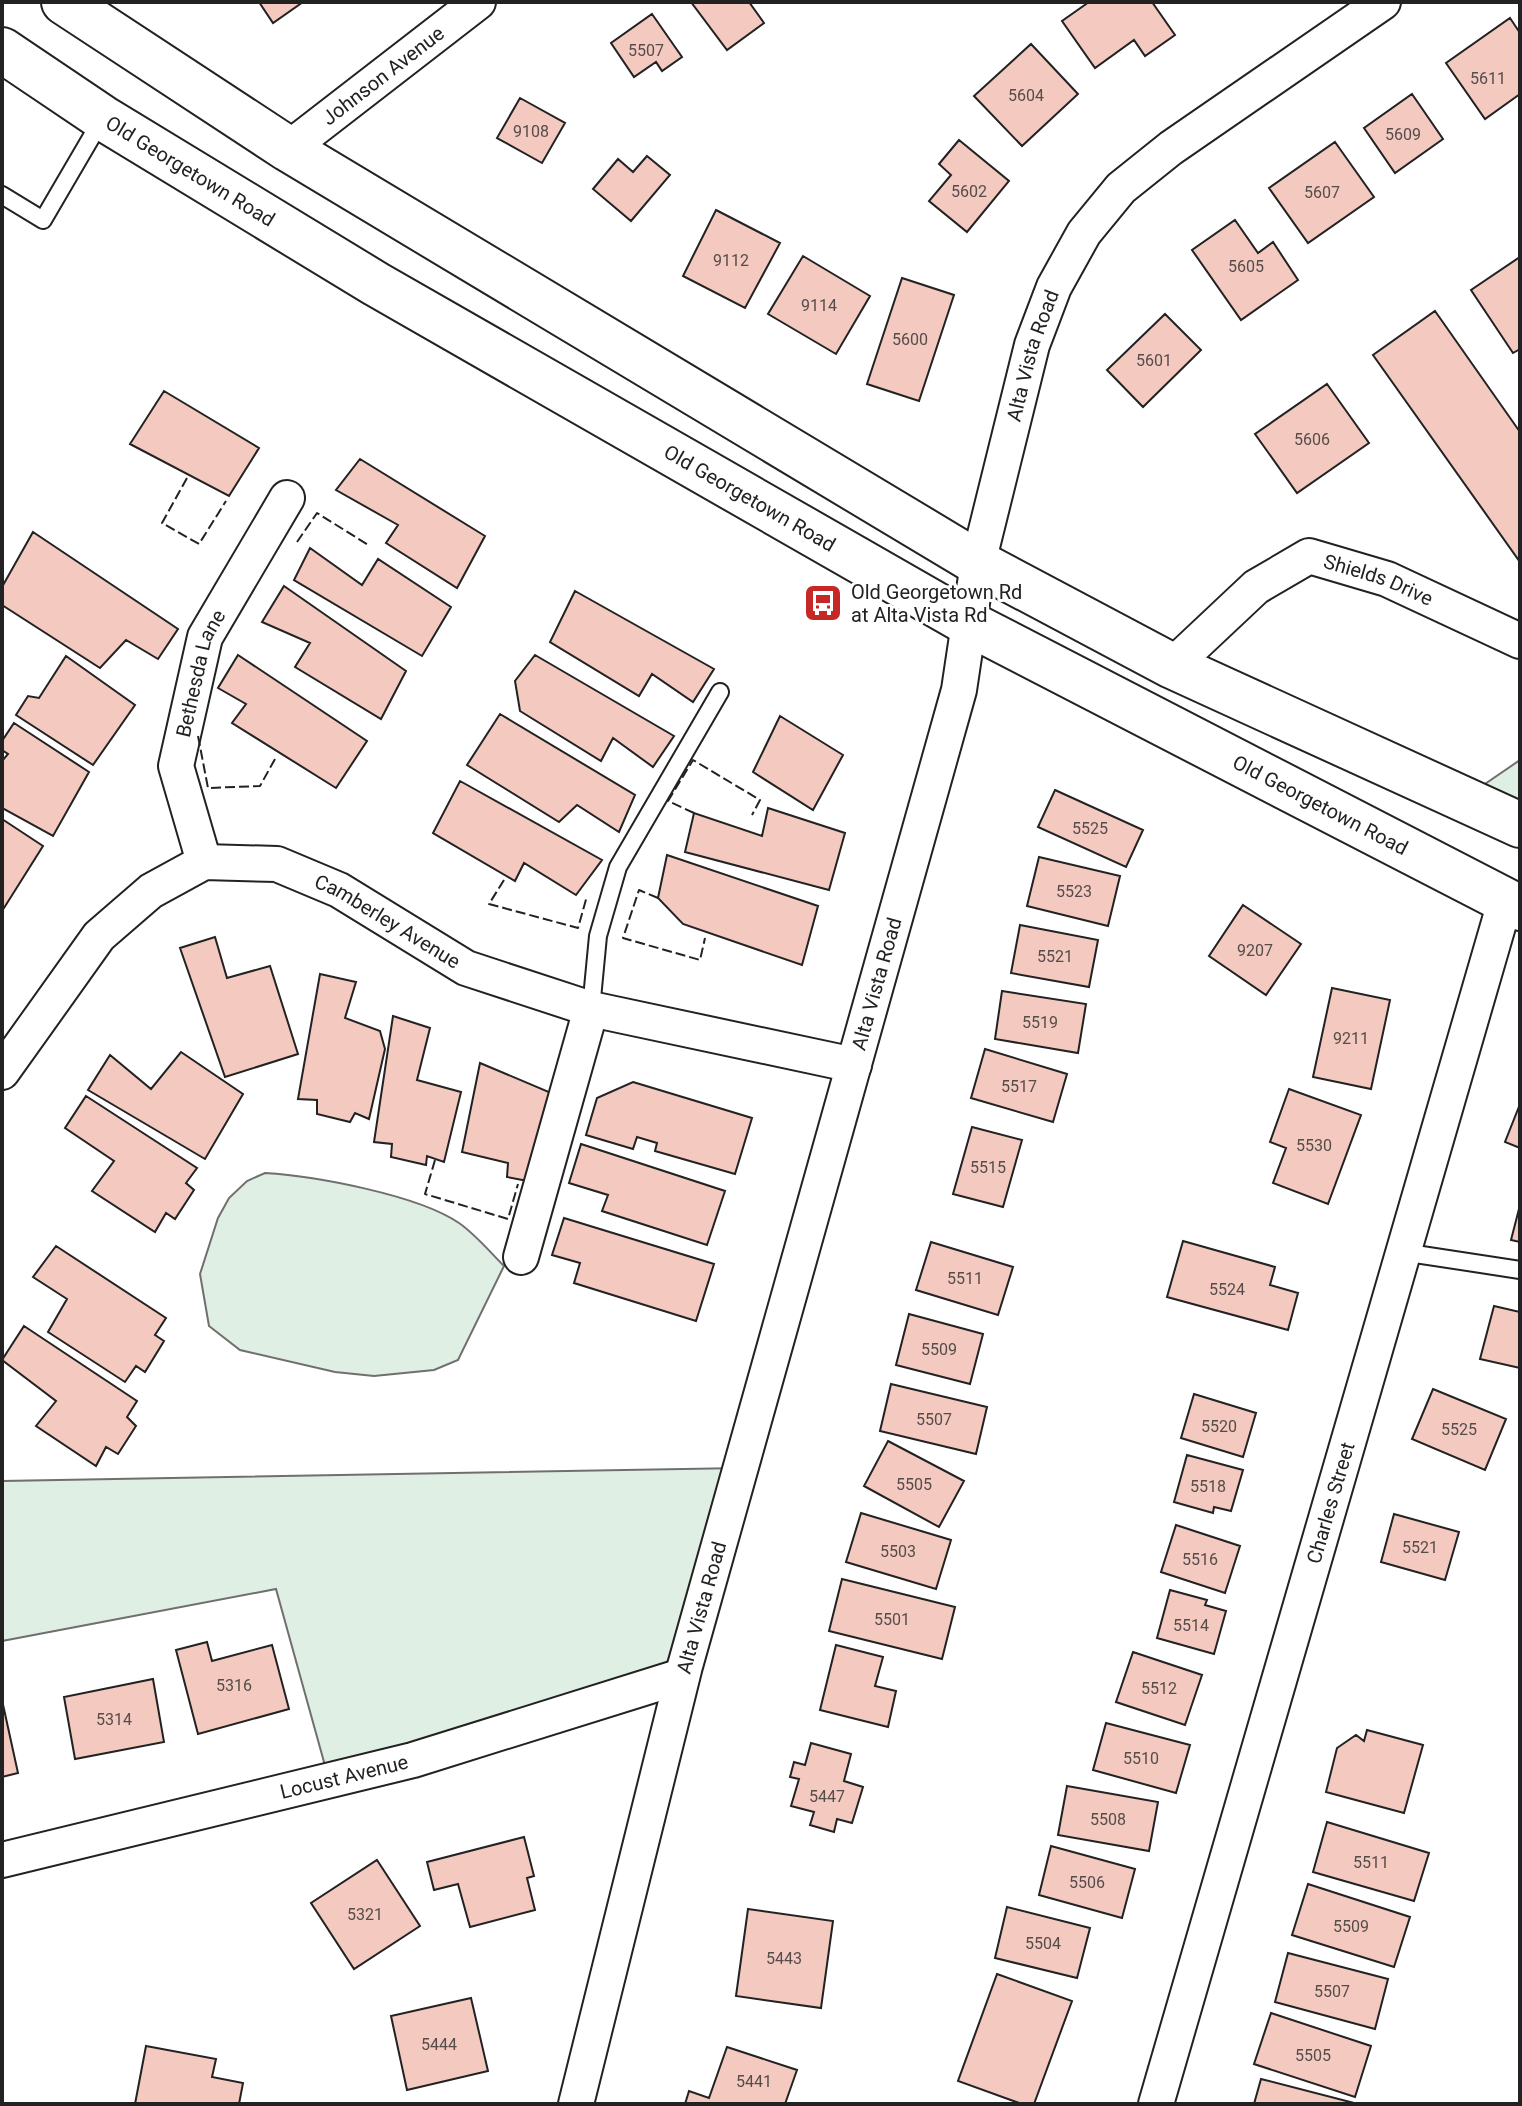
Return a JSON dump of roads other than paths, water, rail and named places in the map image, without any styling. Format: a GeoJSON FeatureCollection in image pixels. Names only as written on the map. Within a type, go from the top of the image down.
{"type":"FeatureCollection","features":[{"type":"Feature","properties":{"kind":"main road"},"geometry":{"type":"LineString","coordinates":[[64,2],[288,149],[978,563],[1172,666],[1520,825]]}},
{"type":"Feature","properties":{"kind":"main road","name":"Old Georgetown Road"},"geometry":{"type":"LineString","coordinates":[[2,50],[103,118],[444,323],[968,623],[1512,905]]}},
{"type":"Feature","properties":{"kind":"street","name":"Johnson Avenue"},"geometry":{"type":"LineString","coordinates":[[288,149],[478,2]]}},
{"type":"Feature","properties":{"kind":"street","name":"Alta Vista Road"},"geometry":{"type":"LineString","coordinates":[[576,2104],[682,1676],[959,690],[978,563],[1032,345],[1054,287],[1084,233],[1121,188],[1171,148],[1383,2]]}},
{"type":"Feature","properties":{"kind":"street","name":"Bethesda Lane"},"geometry":{"type":"LineString","coordinates":[[204,862],[176,766],[205,637],[287,498]]}},
{"type":"Feature","properties":{"kind":"street","name":"Shields Drive"},"geometry":{"type":"LineString","coordinates":[[1172,666],[1256,587],[1309,556],[1387,579],[1520,641]]}},
{"type":"Feature","properties":{"kind":"street","name":"Camberley Avenue"},"geometry":{"type":"LineString","coordinates":[[204,862],[277,864],[339,890],[466,968],[591,1009],[854,1065]]}},
{"type":"Feature","properties":{"kind":"street"},"geometry":{"type":"LineString","coordinates":[[2,1072],[99,936],[151,891],[204,862]]}},
{"type":"Feature","properties":{"kind":"street","name":"Charles Street"},"geometry":{"type":"LineString","coordinates":[[1156,2104],[1402,1252],[1512,905]]}},
{"type":"Feature","properties":{"kind":"street"},"geometry":{"type":"LineString","coordinates":[[521,1257],[591,1009]]}},
{"type":"Feature","properties":{"kind":"street","name":"Locust Avenue"},"geometry":{"type":"LineString","coordinates":[[2,1860],[413,1760],[682,1676]]}},
{"type":"Feature","properties":{"kind":"lane"},"geometry":{"type":"LineString","coordinates":[[2,195],[43,220],[103,118]]}},
{"type":"Feature","properties":{"kind":"lane"},"geometry":{"type":"LineString","coordinates":[[591,1009],[598,936],[618,867],[720,692]]}},
{"type":"Feature","properties":{"kind":"lane"},"geometry":{"type":"LineString","coordinates":[[1402,1252],[1520,1270]]}},
{"type":"Feature","properties":{"kind":"place","name":"Old Georgetown Rd at Alta Vista Rd"},"geometry":{"type":"Point","coordinates":[823,603]}}]}
